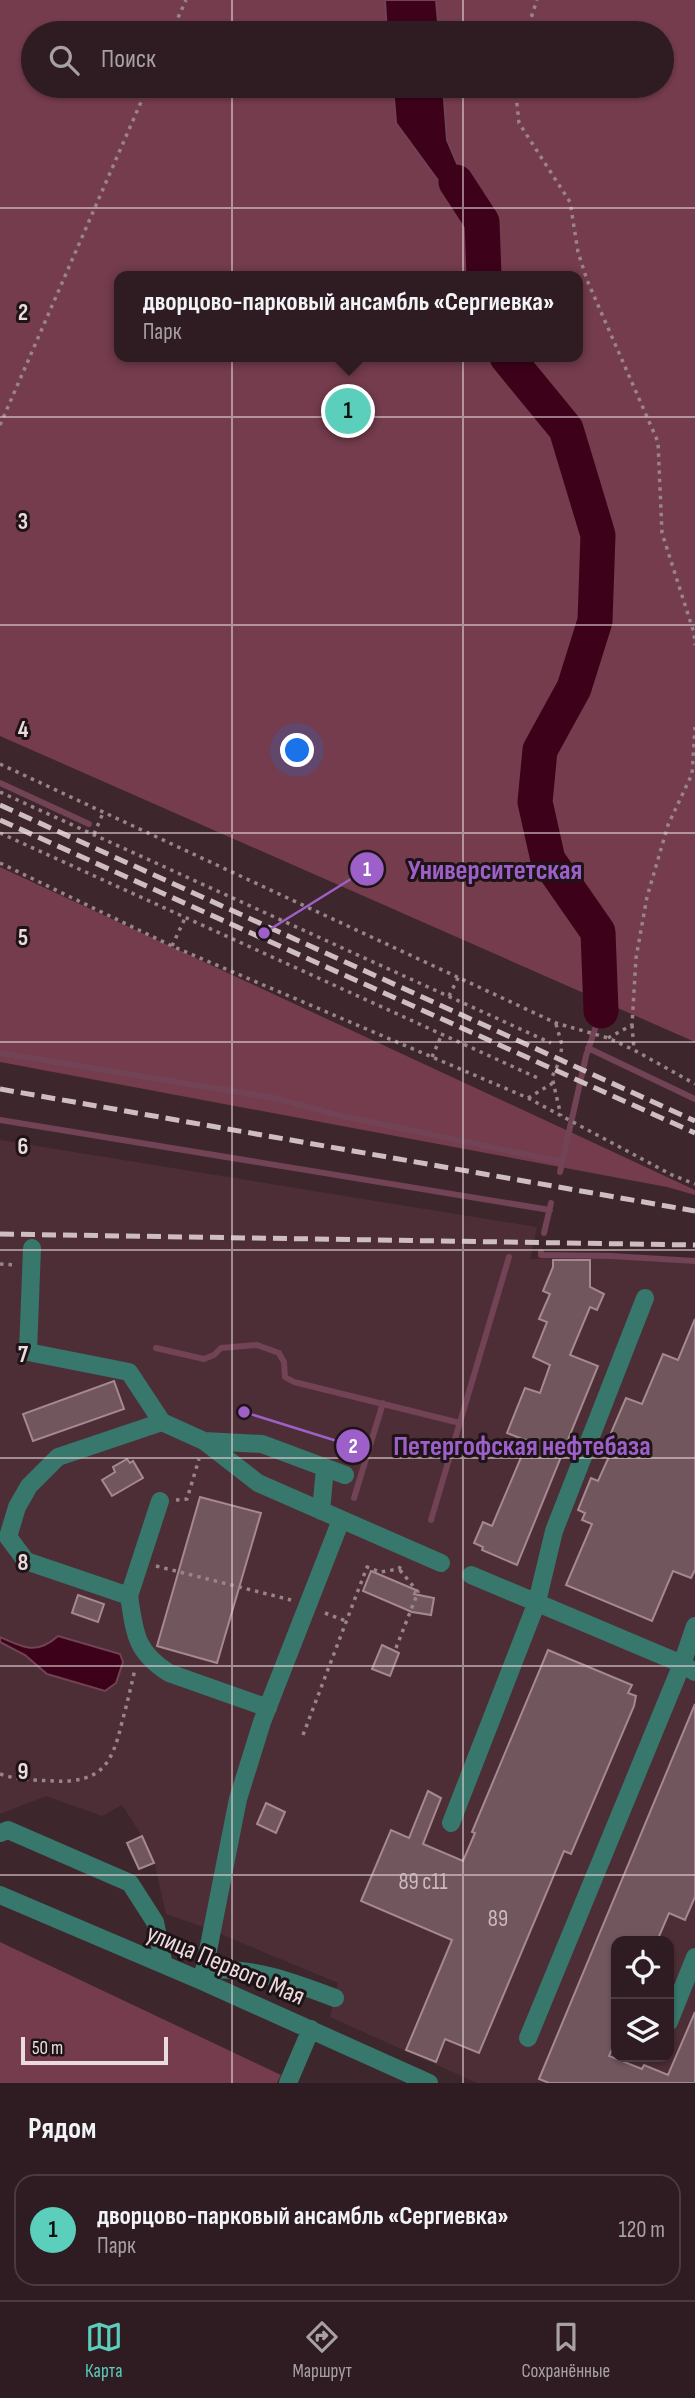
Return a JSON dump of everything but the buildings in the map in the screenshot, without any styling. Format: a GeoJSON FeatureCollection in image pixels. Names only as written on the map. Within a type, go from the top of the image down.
{"type":"FeatureCollection","features":[{"type":"Feature","properties":{"kind":"street"},"geometry":{"type":"LineString","coordinates":[[32,1248],[28,1352],[129,1372],[162,1422],[204,1441],[258,1483],[441,1563]]}},
{"type":"Feature","properties":{"kind":"street"},"geometry":{"type":"LineString","coordinates":[[451,1823],[537,1602],[554,1531],[645,1298]]}},
{"type":"Feature","properties":{"kind":"street"},"geometry":{"type":"LineString","coordinates":[[129,1597],[26,1561],[4,1538],[29,1486],[58,1457],[162,1422]]}},
{"type":"Feature","properties":{"kind":"street"},"geometry":{"type":"LineString","coordinates":[[204,1441],[262,1444],[345,1475]]}},
{"type":"Feature","properties":{"kind":"street"},"geometry":{"type":"LineString","coordinates":[[321,1511],[325,1468]]}},
{"type":"Feature","properties":{"kind":"street"},"geometry":{"type":"LineString","coordinates":[[160,1501],[129,1597],[135,1632],[143,1651],[169,1673],[268,1708]]}},
{"type":"Feature","properties":{"kind":"street"},"geometry":{"type":"LineString","coordinates":[[335,1998],[270,1976],[230,1969],[203,1976],[238,1799],[306,1605],[341,1520]]}},
{"type":"Feature","properties":{"kind":"street"},"geometry":{"type":"LineString","coordinates":[[471,1575],[689,1668]]}},
{"type":"Feature","properties":{"kind":"street"},"geometry":{"type":"LineString","coordinates":[[528,2038],[689,1668],[695,1626]]}},
{"type":"Feature","properties":{"kind":"street"},"geometry":{"type":"LineString","coordinates":[[0,1833],[8,1830],[130,1882],[155,1922],[164,1965]]}},
{"type":"Feature","properties":{"kind":"street","name":"улица Первого Мая"},"geometry":{"type":"LineString","coordinates":[[0,1895],[164,1965],[203,1976],[429,2083]]}},
{"type":"Feature","properties":{"kind":"street"},"geometry":{"type":"LineString","coordinates":[[674,2010],[695,1958]]}},
{"type":"Feature","properties":{"kind":"street"},"geometry":{"type":"LineString","coordinates":[[288,2083],[311,2029]]}},
{"type":"Feature","properties":{"kind":"path"},"geometry":{"type":"LineString","coordinates":[[176,21],[186,0]]}},
{"type":"Feature","properties":{"kind":"path"},"geometry":{"type":"LineString","coordinates":[[530,21],[537,0]]}},
{"type":"Feature","properties":{"kind":"path"},"geometry":{"type":"LineString","coordinates":[[0,425],[143,98]]}},
{"type":"Feature","properties":{"kind":"path"},"geometry":{"type":"LineString","coordinates":[[516,98],[519,123],[570,202],[578,252],[587,279],[658,442],[662,533],[694,633],[695,645]]}},
{"type":"Feature","properties":{"kind":"path"},"geometry":{"type":"LineString","coordinates":[[634,1050],[632,1025],[636,958],[647,897],[668,825],[693,773],[695,727]]}},
{"type":"Feature","properties":{"kind":"path"},"geometry":{"type":"LineString","coordinates":[[0,764],[556,1023],[608,1038],[695,1084]]}},
{"type":"Feature","properties":{"kind":"path"},"geometry":{"type":"LineString","coordinates":[[0,792],[551,1043]]}},
{"type":"Feature","properties":{"kind":"path"},"geometry":{"type":"LineString","coordinates":[[94,835],[103,813]]}},
{"type":"Feature","properties":{"kind":"path"},"geometry":{"type":"LineString","coordinates":[[0,833],[540,1079]]}},
{"type":"Feature","properties":{"kind":"path"},"geometry":{"type":"LineString","coordinates":[[0,863],[172,946],[528,1098],[672,1175],[695,1184]]}},
{"type":"Feature","properties":{"kind":"path"},"geometry":{"type":"LineString","coordinates":[[172,946],[186,916]]}},
{"type":"Feature","properties":{"kind":"path"},"geometry":{"type":"LineString","coordinates":[[449,996],[459,976]]}},
{"type":"Feature","properties":{"kind":"path"},"geometry":{"type":"LineString","coordinates":[[556,1023],[562,1045],[560,1059],[552,1077],[561,1116]]}},
{"type":"Feature","properties":{"kind":"path"},"geometry":{"type":"LineString","coordinates":[[608,1038],[632,1025]]}},
{"type":"Feature","properties":{"kind":"path"},"geometry":{"type":"LineString","coordinates":[[432,1056],[442,1034]]}},
{"type":"Feature","properties":{"kind":"path"},"geometry":{"type":"LineString","coordinates":[[528,1098],[553,1083]]}},
{"type":"Feature","properties":{"kind":"path"},"geometry":{"type":"LineString","coordinates":[[160,1501],[187,1499],[196,1469]]}},
{"type":"Feature","properties":{"kind":"path"},"geometry":{"type":"LineString","coordinates":[[399,1569],[408,1549]]}},
{"type":"Feature","properties":{"kind":"path"},"geometry":{"type":"LineString","coordinates":[[141,1561],[241,1589],[286,1598],[346,1621]]}},
{"type":"Feature","properties":{"kind":"path"},"geometry":{"type":"LineString","coordinates":[[303,1735],[367,1567],[380,1572],[399,1569]]}},
{"type":"Feature","properties":{"kind":"path"},"geometry":{"type":"LineString","coordinates":[[396,1648],[418,1592],[399,1569]]}},
{"type":"Feature","properties":{"kind":"path"},"geometry":{"type":"LineString","coordinates":[[0,1774],[15,1778],[73,1782],[93,1776],[103,1769],[114,1753],[137,1661],[143,1651]]}},
{"type":"Feature","properties":{"kind":"shaded area"},"geometry":{"type":"Polygon","coordinates":[[[0,0],[695,0],[695,1042],[0,736],[0,0]]]}},
{"type":"Feature","properties":{"kind":"shaded area"},"geometry":{"type":"Polygon","coordinates":[[[385,0],[436,0],[438,21],[386,21],[385,0]]]}},
{"type":"Feature","properties":{"kind":"shaded area"},"geometry":{"type":"Polygon","coordinates":[[[394,98],[444,98],[447,140],[482,222],[437,179],[396,123],[394,98]]]}},
{"type":"Feature","properties":{"kind":"shaded area"},"geometry":{"type":"Polygon","coordinates":[[[0,867],[695,1190],[695,1195],[667,1187],[0,1062],[0,867]]]}},
{"type":"Feature","properties":{"kind":"shaded area"},"geometry":{"type":"Polygon","coordinates":[[[0,1140],[537,1227],[530,1259],[589,1257],[695,1264],[695,2083],[477,2083],[330,2017],[338,1983],[166,1914],[155,1865],[140,1833],[122,1805],[102,1816],[46,1796],[0,1814],[0,1140]]]}},
{"type":"Feature","properties":{"kind":"shaded area"},"geometry":{"type":"Polygon","coordinates":[[[58,1636],[120,1654],[123,1662],[116,1683],[105,1691],[47,1674],[25,1655],[0,1642],[0,1637],[23,1647],[37,1648],[58,1636]]]}},
{"type":"Feature","properties":{"kind":"shaded area"},"geometry":{"type":"Polygon","coordinates":[[[0,1942],[281,2075],[277,2083],[0,2083],[0,1942]]]}},
{"type":"Feature","properties":{"kind":"waterway"},"geometry":{"type":"LineString","coordinates":[[456,182],[482,222],[484,271]]}},
{"type":"Feature","properties":{"kind":"waterway"},"geometry":{"type":"LineString","coordinates":[[511,362],[566,429],[598,535],[595,621],[574,688],[540,750],[535,802],[548,860],[598,932],[601,1011]]}},
{"type":"Feature","properties":{"kind":"waterway"},"geometry":{"type":"LineString","coordinates":[[0,783],[89,824]]}},
{"type":"Feature","properties":{"kind":"waterway"},"geometry":{"type":"LineString","coordinates":[[560,1172],[586,1056],[601,1011]]}},
{"type":"Feature","properties":{"kind":"waterway"},"geometry":{"type":"LineString","coordinates":[[588,1048],[695,1099]]}},
{"type":"Feature","properties":{"kind":"waterway"},"geometry":{"type":"LineString","coordinates":[[0,1053],[275,1098],[333,1114],[562,1162]]}},
{"type":"Feature","properties":{"kind":"waterway"},"geometry":{"type":"LineString","coordinates":[[0,1120],[550,1210]]}},
{"type":"Feature","properties":{"kind":"waterway"},"geometry":{"type":"LineString","coordinates":[[544,1233],[551,1203]]}},
{"type":"Feature","properties":{"kind":"waterway"},"geometry":{"type":"LineString","coordinates":[[541,1252],[541,1255],[695,1261]]}},
{"type":"Feature","properties":{"kind":"waterway"},"geometry":{"type":"LineString","coordinates":[[431,1520],[509,1257]]}},
{"type":"Feature","properties":{"kind":"waterway"},"geometry":{"type":"LineString","coordinates":[[156,1348],[204,1359],[221,1348],[257,1345],[279,1353],[284,1362],[285,1377],[294,1382],[460,1423]]}},
{"type":"Feature","properties":{"kind":"waterway"},"geometry":{"type":"LineString","coordinates":[[354,1498],[383,1403]]}},
{"type":"Feature","properties":{"kind":"railway"},"geometry":{"type":"LineString","coordinates":[[0,805],[695,1121]]}},
{"type":"Feature","properties":{"kind":"railway"},"geometry":{"type":"LineString","coordinates":[[0,820],[695,1133]]}},
{"type":"Feature","properties":{"kind":"railway"},"geometry":{"type":"LineString","coordinates":[[0,1089],[695,1211]]}},
{"type":"Feature","properties":{"kind":"railway"},"geometry":{"type":"LineString","coordinates":[[0,1234],[695,1245]]}},
{"type":"Feature","properties":{"kind":"place","name":"дворцово-парковый ансамбль «Сергиевка»"},"geometry":{"type":"Point","coordinates":[348,411]}},
{"type":"Feature","properties":{"kind":"place","name":"Университетская"},"geometry":{"type":"Point","coordinates":[264,933]}},
{"type":"Feature","properties":{"kind":"place","name":"Петергофская нефтебаза"},"geometry":{"type":"Point","coordinates":[244,1412]}}]}
